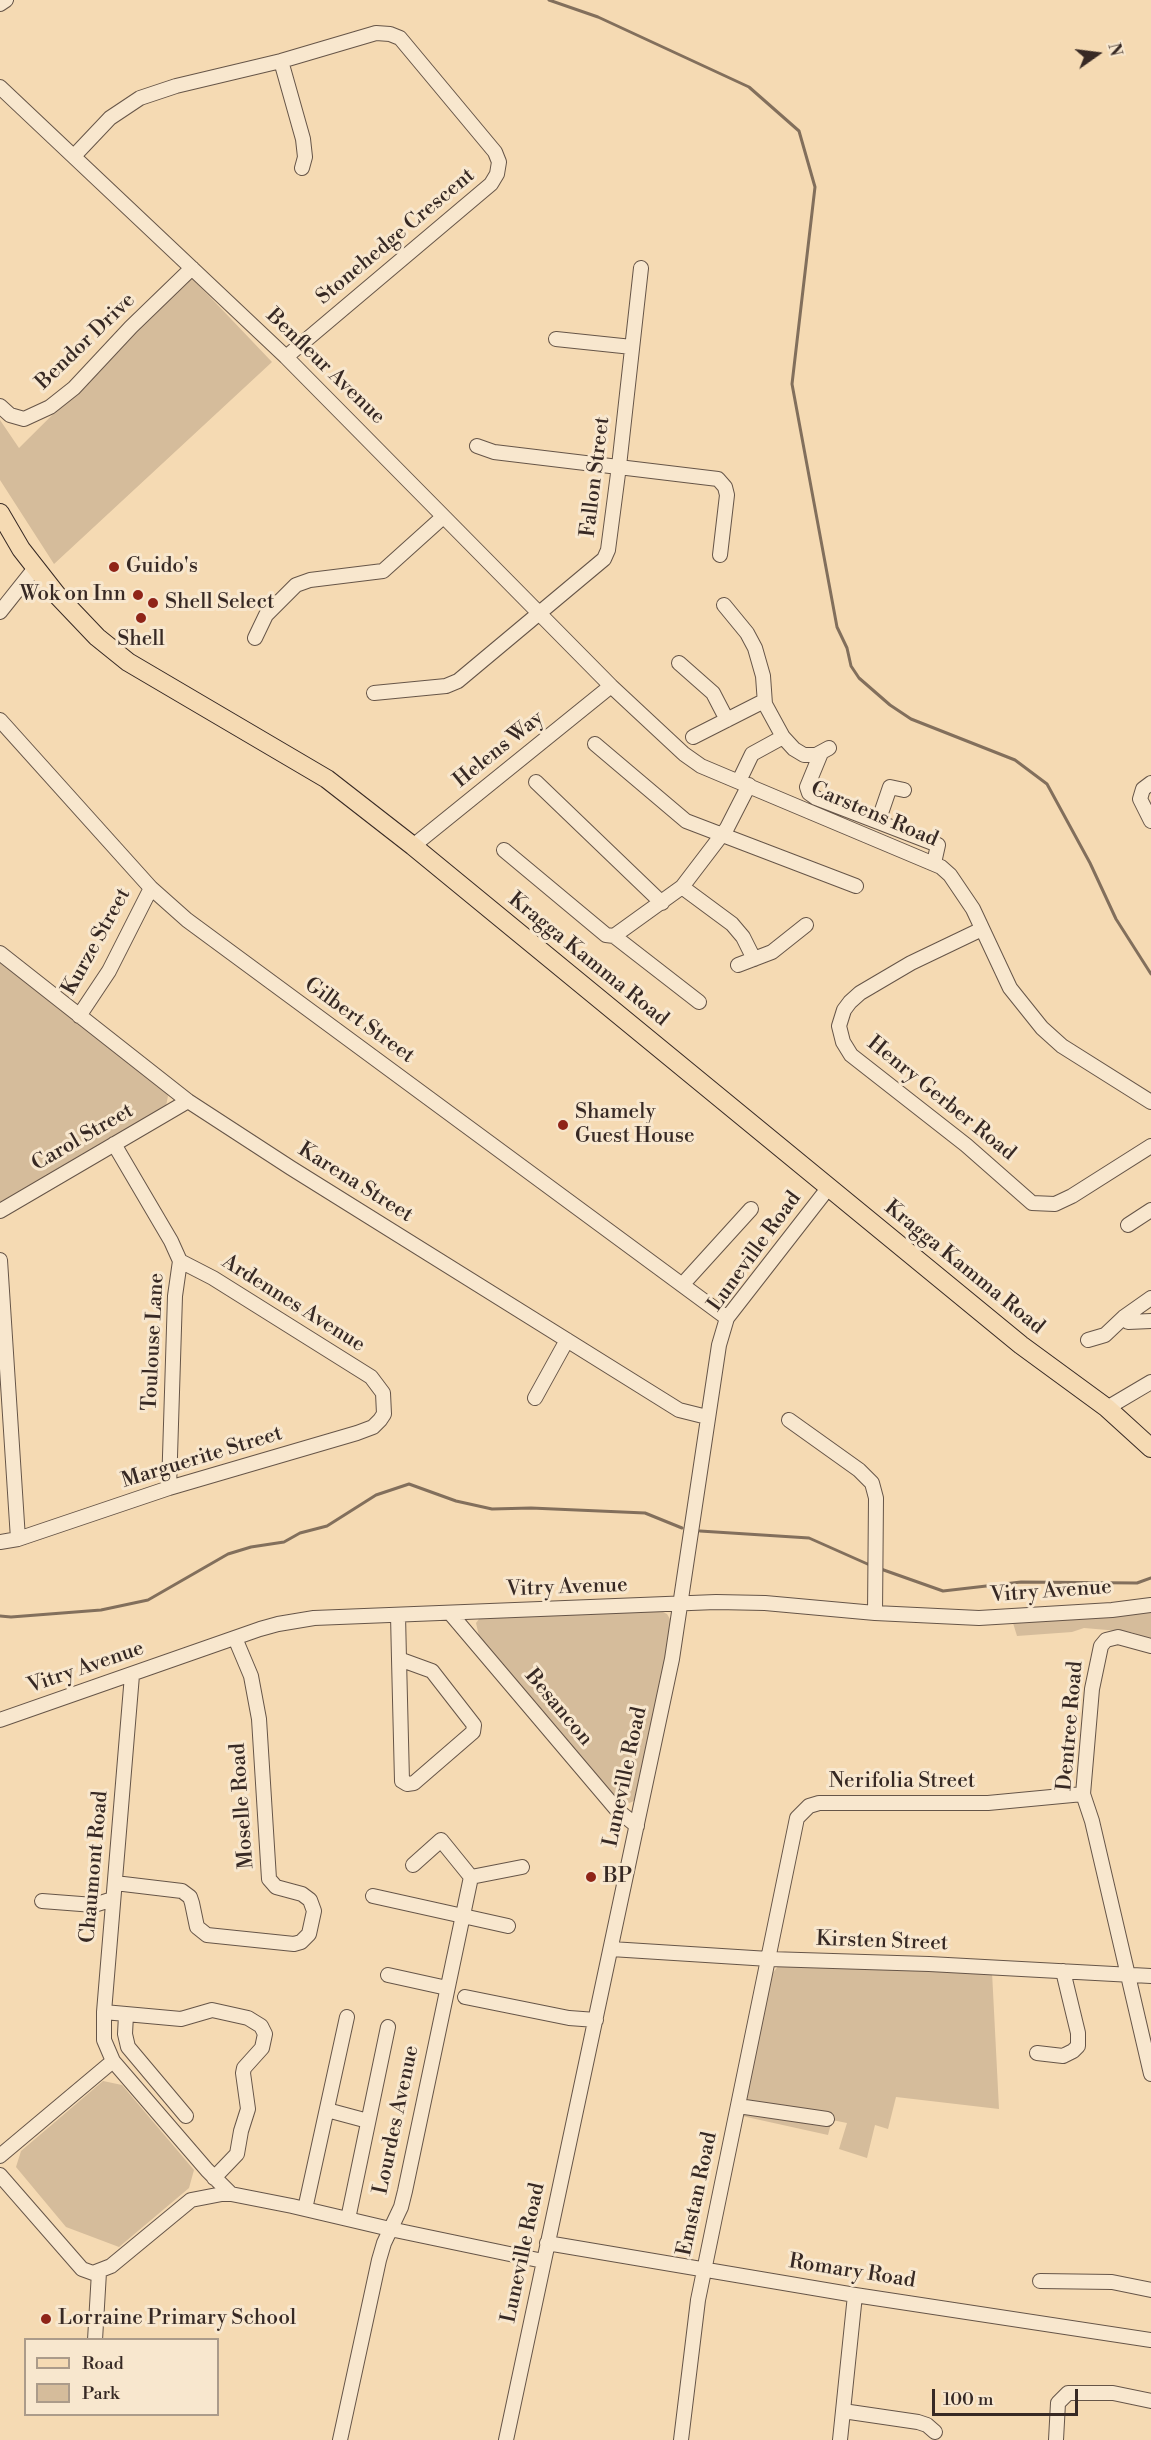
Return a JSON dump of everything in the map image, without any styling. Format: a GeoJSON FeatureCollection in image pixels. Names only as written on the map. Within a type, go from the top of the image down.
{"type":"FeatureCollection","features":[{"type":"Feature","properties":{"kind":"main road","name":"Kragga Kamma Road"},"geometry":{"type":"LineString","coordinates":[[0,513],[35,568],[97,637],[128,662],[303,763],[412,846],[1021,1345],[1107,1408],[1151,1448]]}},
{"type":"Feature","properties":{"kind":"street"},"geometry":{"type":"LineString","coordinates":[[0,4],[6,0]]}},
{"type":"Feature","properties":{"kind":"street","name":"Stonehedge Crescent"},"geometry":{"type":"LineString","coordinates":[[74,156],[110,118],[140,98],[176,86],[281,61],[376,33],[396,35],[406,44],[495,152],[499,162],[497,174],[491,184],[286,357]]}},
{"type":"Feature","properties":{"kind":"street"},"geometry":{"type":"LineString","coordinates":[[281,61],[303,139],[305,157],[302,168]]}},
{"type":"Feature","properties":{"kind":"street","name":"Benfleur Avenue"},"geometry":{"type":"LineString","coordinates":[[1,90],[286,357],[611,687]]}},
{"type":"Feature","properties":{"kind":"street","name":"Bendor Drive"},"geometry":{"type":"LineString","coordinates":[[0,406],[10,415],[24,419],[50,407],[75,388],[131,327],[192,268]]}},
{"type":"Feature","properties":{"kind":"street","name":"Fallon Street"},"geometry":{"type":"LineString","coordinates":[[374,693],[452,684],[465,676],[607,554],[641,268]]}},
{"type":"Feature","properties":{"kind":"street"},"geometry":{"type":"LineString","coordinates":[[556,339],[632,347]]}},
{"type":"Feature","properties":{"kind":"street"},"geometry":{"type":"LineString","coordinates":[[477,446],[494,452],[714,477],[721,481],[727,495],[720,555]]}},
{"type":"Feature","properties":{"kind":"street"},"geometry":{"type":"LineString","coordinates":[[255,638],[266,615],[296,585],[310,580],[383,571],[443,517]]}},
{"type":"Feature","properties":{"kind":"street"},"geometry":{"type":"LineString","coordinates":[[0,612],[35,568]]}},
{"type":"Feature","properties":{"kind":"street"},"geometry":{"type":"LineString","coordinates":[[724,605],[747,633],[755,648],[763,676],[764,701],[783,737],[801,754],[813,756],[825,751],[807,787],[809,793],[938,845],[934,863]]}},
{"type":"Feature","properties":{"kind":"street"},"geometry":{"type":"LineString","coordinates":[[680,663],[713,693],[727,720]]}},
{"type":"Feature","properties":{"kind":"street","name":"Helens Way"},"geometry":{"type":"LineString","coordinates":[[412,846],[611,687]]}},
{"type":"Feature","properties":{"kind":"street","name":"Carstens Road"},"geometry":{"type":"LineString","coordinates":[[611,687],[694,761],[934,863],[950,875],[973,909],[1010,988],[1042,1028],[1062,1046],[1151,1102]]}},
{"type":"Feature","properties":{"kind":"street"},"geometry":{"type":"LineString","coordinates":[[693,737],[764,701]]}},
{"type":"Feature","properties":{"kind":"street","name":"Gilbert Street"},"geometry":{"type":"LineString","coordinates":[[0,720],[151,888],[187,920],[727,1318]]}},
{"type":"Feature","properties":{"kind":"street"},"geometry":{"type":"LineString","coordinates":[[614,936],[682,887],[734,815],[752,754],[783,737]]}},
{"type":"Feature","properties":{"kind":"street"},"geometry":{"type":"LineString","coordinates":[[595,744],[686,821],[855,886]]}},
{"type":"Feature","properties":{"kind":"street"},"geometry":{"type":"LineString","coordinates":[[536,782],[662,903]]}},
{"type":"Feature","properties":{"kind":"street"},"geometry":{"type":"LineString","coordinates":[[1151,783],[1143,789],[1140,799],[1151,821]]}},
{"type":"Feature","properties":{"kind":"street"},"geometry":{"type":"LineString","coordinates":[[878,822],[890,787],[904,790]]}},
{"type":"Feature","properties":{"kind":"street"},"geometry":{"type":"LineString","coordinates":[[504,850],[606,935],[614,936],[699,1002]]}},
{"type":"Feature","properties":{"kind":"street"},"geometry":{"type":"LineString","coordinates":[[682,887],[737,929],[749,946],[754,959]]}},
{"type":"Feature","properties":{"kind":"street","name":"Kurze Street"},"geometry":{"type":"LineString","coordinates":[[80,1016],[110,971],[151,888]]}},
{"type":"Feature","properties":{"kind":"street"},"geometry":{"type":"LineString","coordinates":[[738,965],[780,947],[806,925]]}},
{"type":"Feature","properties":{"kind":"street","name":"Henry Gerber Road"},"geometry":{"type":"LineString","coordinates":[[982,929],[911,963],[860,993],[850,1002],[844,1010],[839,1026],[843,1042],[851,1055],[966,1144],[1032,1203],[1055,1204],[1151,1146]]}},
{"type":"Feature","properties":{"kind":"street","name":"Karena Street"},"geometry":{"type":"LineString","coordinates":[[0,952],[188,1101],[291,1168],[679,1410],[707,1417]]}},
{"type":"Feature","properties":{"kind":"street","name":"Carol Street"},"geometry":{"type":"LineString","coordinates":[[0,1210],[188,1101]]}},
{"type":"Feature","properties":{"kind":"street","name":"Toulouse Lane"},"geometry":{"type":"LineString","coordinates":[[114,1144],[171,1241],[180,1262],[175,1308],[168,1488]]}},
{"type":"Feature","properties":{"kind":"street","name":"Luneville Road"},"geometry":{"type":"LineString","coordinates":[[506,2440],[672,1659],[719,1345],[727,1318],[829,1187]]}},
{"type":"Feature","properties":{"kind":"street"},"geometry":{"type":"LineString","coordinates":[[682,1285],[751,1209]]}},
{"type":"Feature","properties":{"kind":"street"},"geometry":{"type":"LineString","coordinates":[[1128,1225],[1151,1210]]}},
{"type":"Feature","properties":{"kind":"street"},"geometry":{"type":"LineString","coordinates":[[0,1260],[18,1539]]}},
{"type":"Feature","properties":{"kind":"street","name":"Ardennes Avenue"},"geometry":{"type":"LineString","coordinates":[[180,1262],[223,1284],[371,1377],[380,1386]]}},
{"type":"Feature","properties":{"kind":"street"},"geometry":{"type":"LineString","coordinates":[[1088,1340],[1105,1335],[1124,1317],[1151,1298]]}},
{"type":"Feature","properties":{"kind":"street"},"geometry":{"type":"LineString","coordinates":[[1124,1317],[1128,1322],[1151,1321]]}},
{"type":"Feature","properties":{"kind":"street"},"geometry":{"type":"LineString","coordinates":[[535,1398],[567,1340]]}},
{"type":"Feature","properties":{"kind":"street"},"geometry":{"type":"LineString","coordinates":[[1107,1408],[1151,1382]]}},
{"type":"Feature","properties":{"kind":"street","name":"Marguerite Street"},"geometry":{"type":"LineString","coordinates":[[0,1542],[18,1539],[168,1488],[367,1430],[374,1427],[384,1414],[380,1386]]}},
{"type":"Feature","properties":{"kind":"street"},"geometry":{"type":"LineString","coordinates":[[789,1420],[859,1470],[872,1483],[876,1498],[875,1613]]}},
{"type":"Feature","properties":{"kind":"street","name":"Vitry Avenue"},"geometry":{"type":"LineString","coordinates":[[0,1720],[278,1624],[314,1618],[681,1603],[765,1603],[875,1613],[980,1618],[1112,1610],[1151,1605]]}},
{"type":"Feature","properties":{"kind":"street","name":"Besancon"},"geometry":{"type":"LineString","coordinates":[[450,1614],[617,1810],[637,1826]]}},
{"type":"Feature","properties":{"kind":"street"},"geometry":{"type":"LineString","coordinates":[[398,1615],[399,1659],[402,1781],[407,1784],[414,1783],[473,1732],[474,1725],[435,1674],[399,1659]]}},
{"type":"Feature","properties":{"kind":"street","name":"Dentree Road"},"geometry":{"type":"LineString","coordinates":[[1151,1646],[1118,1637],[1106,1640],[1101,1646],[1095,1669],[1083,1794],[1092,1821],[1151,2074]]}},
{"type":"Feature","properties":{"kind":"street","name":"Moselle Road"},"geometry":{"type":"LineString","coordinates":[[115,1883],[182,1891],[192,1903],[197,1927],[207,1935],[294,1944],[301,1942],[309,1934],[314,1911],[310,1900],[302,1894],[276,1887],[269,1879],[259,1719],[251,1676],[235,1638]]}},
{"type":"Feature","properties":{"kind":"street","name":"Chaumont Road"},"geometry":{"type":"LineString","coordinates":[[113,2061],[104,2040],[104,2012],[132,1675]]}},
{"type":"Feature","properties":{"kind":"street","name":"Nerifolia Street"},"geometry":{"type":"LineString","coordinates":[[769,1959],[797,1818],[809,1806],[833,1802],[988,1803],[1083,1794]]}},
{"type":"Feature","properties":{"kind":"street"},"geometry":{"type":"LineString","coordinates":[[413,1865],[441,1840],[471,1877],[522,1867]]}},
{"type":"Feature","properties":{"kind":"street","name":"Lourdes Avenue"},"geometry":{"type":"LineString","coordinates":[[340,2440],[379,2260],[401,2207],[405,2191],[471,1877]]}},
{"type":"Feature","properties":{"kind":"street"},"geometry":{"type":"LineString","coordinates":[[373,1896],[508,1926]]}},
{"type":"Feature","properties":{"kind":"street"},"geometry":{"type":"LineString","coordinates":[[42,1901],[94,1905],[113,1899]]}},
{"type":"Feature","properties":{"kind":"street","name":"Kirsten Street"},"geometry":{"type":"LineString","coordinates":[[611,1949],[769,1959],[1151,1976]]}},
{"type":"Feature","properties":{"kind":"street","name":"Emstan Road"},"geometry":{"type":"LineString","coordinates":[[681,2440],[698,2300],[769,1959]]}},
{"type":"Feature","properties":{"kind":"street"},"geometry":{"type":"LineString","coordinates":[[1037,2053],[1063,2056],[1078,2046],[1078,2033],[1063,1971]]}},
{"type":"Feature","properties":{"kind":"street"},"geometry":{"type":"LineString","coordinates":[[388,1975],[447,1988]]}},
{"type":"Feature","properties":{"kind":"street"},"geometry":{"type":"LineString","coordinates":[[465,1997],[569,2018],[596,2020]]}},
{"type":"Feature","properties":{"kind":"street"},"geometry":{"type":"LineString","coordinates":[[104,2012],[181,2019],[212,2010],[248,2018],[264,2030],[262,2048],[244,2068],[248,2109],[237,2154],[214,2178]]}},
{"type":"Feature","properties":{"kind":"street"},"geometry":{"type":"LineString","coordinates":[[126,2015],[125,2034],[128,2047],[186,2116]]}},
{"type":"Feature","properties":{"kind":"street"},"geometry":{"type":"LineString","coordinates":[[306,2209],[347,2017]]}},
{"type":"Feature","properties":{"kind":"street"},"geometry":{"type":"LineString","coordinates":[[348,2219],[388,2027]]}},
{"type":"Feature","properties":{"kind":"street"},"geometry":{"type":"LineString","coordinates":[[0,2156],[113,2061],[214,2178],[231,2194]]}},
{"type":"Feature","properties":{"kind":"street"},"geometry":{"type":"LineString","coordinates":[[738,2106],[827,2119]]}},
{"type":"Feature","properties":{"kind":"street"},"geometry":{"type":"LineString","coordinates":[[327,2110],[368,2121]]}},
{"type":"Feature","properties":{"kind":"street"},"geometry":{"type":"LineString","coordinates":[[0,2175],[82,2269],[93,2273],[111,2266],[192,2200],[203,2186],[204,2177],[200,2162]]}},
{"type":"Feature","properties":{"kind":"street"},"geometry":{"type":"LineString","coordinates":[[192,2200],[211,2195],[231,2194],[543,2260]]}},
{"type":"Feature","properties":{"kind":"street","name":"Romary Road"},"geometry":{"type":"LineString","coordinates":[[547,2243],[855,2295],[1151,2340]]}},
{"type":"Feature","properties":{"kind":"street"},"geometry":{"type":"LineString","coordinates":[[95,2338],[99,2272]]}},
{"type":"Feature","properties":{"kind":"street"},"geometry":{"type":"LineString","coordinates":[[1040,2281],[1112,2282],[1151,2290]]}},
{"type":"Feature","properties":{"kind":"street"},"geometry":{"type":"LineString","coordinates":[[840,2440],[855,2295]]}},
{"type":"Feature","properties":{"kind":"street"},"geometry":{"type":"LineString","coordinates":[[1056,2440],[1058,2403],[1068,2393],[1113,2393],[1151,2401]]}},
{"type":"Feature","properties":{"kind":"street"},"geometry":{"type":"LineString","coordinates":[[843,2411],[918,2422],[935,2432]]}},
{"type":"Feature","properties":{"kind":"green space"},"geometry":{"type":"Polygon","coordinates":[[[191,277],[272,362],[54,564],[0,480],[0,420],[19,448],[191,277]]]}},
{"type":"Feature","properties":{"kind":"green space"},"geometry":{"type":"Polygon","coordinates":[[[0,958],[166,1090],[168,1096],[166,1106],[0,1202],[0,958]]]}},
{"type":"Feature","properties":{"kind":"green space"},"geometry":{"type":"Polygon","coordinates":[[[1151,1610],[1151,1639],[1131,1632],[1084,1628],[1072,1632],[1017,1636],[1013,1623],[1151,1610]]]}},
{"type":"Feature","properties":{"kind":"green space"},"geometry":{"type":"Polygon","coordinates":[[[661,1611],[667,1614],[673,1624],[636,1800],[625,1805],[620,1804],[489,1650],[479,1636],[476,1623],[485,1617],[661,1611]]]}},
{"type":"Feature","properties":{"kind":"green space"},"geometry":{"type":"Polygon","coordinates":[[[779,1965],[992,1972],[999,2109],[896,2097],[888,2129],[875,2125],[867,2158],[839,2149],[847,2123],[832,2120],[828,2135],[742,2116],[772,1974],[779,1965]]]}},
{"type":"Feature","properties":{"kind":"green space"},"geometry":{"type":"Polygon","coordinates":[[[103,2081],[122,2085],[194,2170],[189,2188],[119,2247],[66,2227],[16,2167],[21,2151],[103,2081]]]}},
{"type":"Feature","properties":{"kind":"waterway"},"geometry":{"type":"LineString","coordinates":[[549,0],[598,17],[749,87],[799,131],[815,187],[792,384],[837,627],[847,648],[851,666],[859,678],[890,705],[911,719],[1015,760],[1047,784],[1090,863],[1116,919],[1151,974]]}},
{"type":"Feature","properties":{"kind":"waterway"},"geometry":{"type":"LineString","coordinates":[[0,1616],[101,1610],[148,1600],[228,1554],[251,1547],[284,1542],[300,1533],[327,1526],[376,1495],[409,1484],[456,1501],[492,1509],[531,1508],[645,1513],[682,1528]]}},
{"type":"Feature","properties":{"kind":"waterway"},"geometry":{"type":"LineString","coordinates":[[700,1531],[809,1538],[872,1566]]}},
{"type":"Feature","properties":{"kind":"waterway"},"geometry":{"type":"LineString","coordinates":[[878,1568],[943,1591],[1021,1582],[1137,1583],[1151,1578]]}},
{"type":"Feature","properties":{"kind":"place","name":"Guido's"},"geometry":{"type":"Point","coordinates":[114,567]}},
{"type":"Feature","properties":{"kind":"place","name":"Wok on Inn"},"geometry":{"type":"Point","coordinates":[138,595]}},
{"type":"Feature","properties":{"kind":"place","name":"Shell Select"},"geometry":{"type":"Point","coordinates":[153,603]}},
{"type":"Feature","properties":{"kind":"place","name":"Shell"},"geometry":{"type":"Point","coordinates":[141,618]}},
{"type":"Feature","properties":{"kind":"place","name":"Shamely Guest House"},"geometry":{"type":"Point","coordinates":[563,1125]}},
{"type":"Feature","properties":{"kind":"place","name":"BP"},"geometry":{"type":"Point","coordinates":[591,1877]}},
{"type":"Feature","properties":{"kind":"place","name":"Lorraine Primary School"},"geometry":{"type":"Point","coordinates":[46,2319]}}]}
